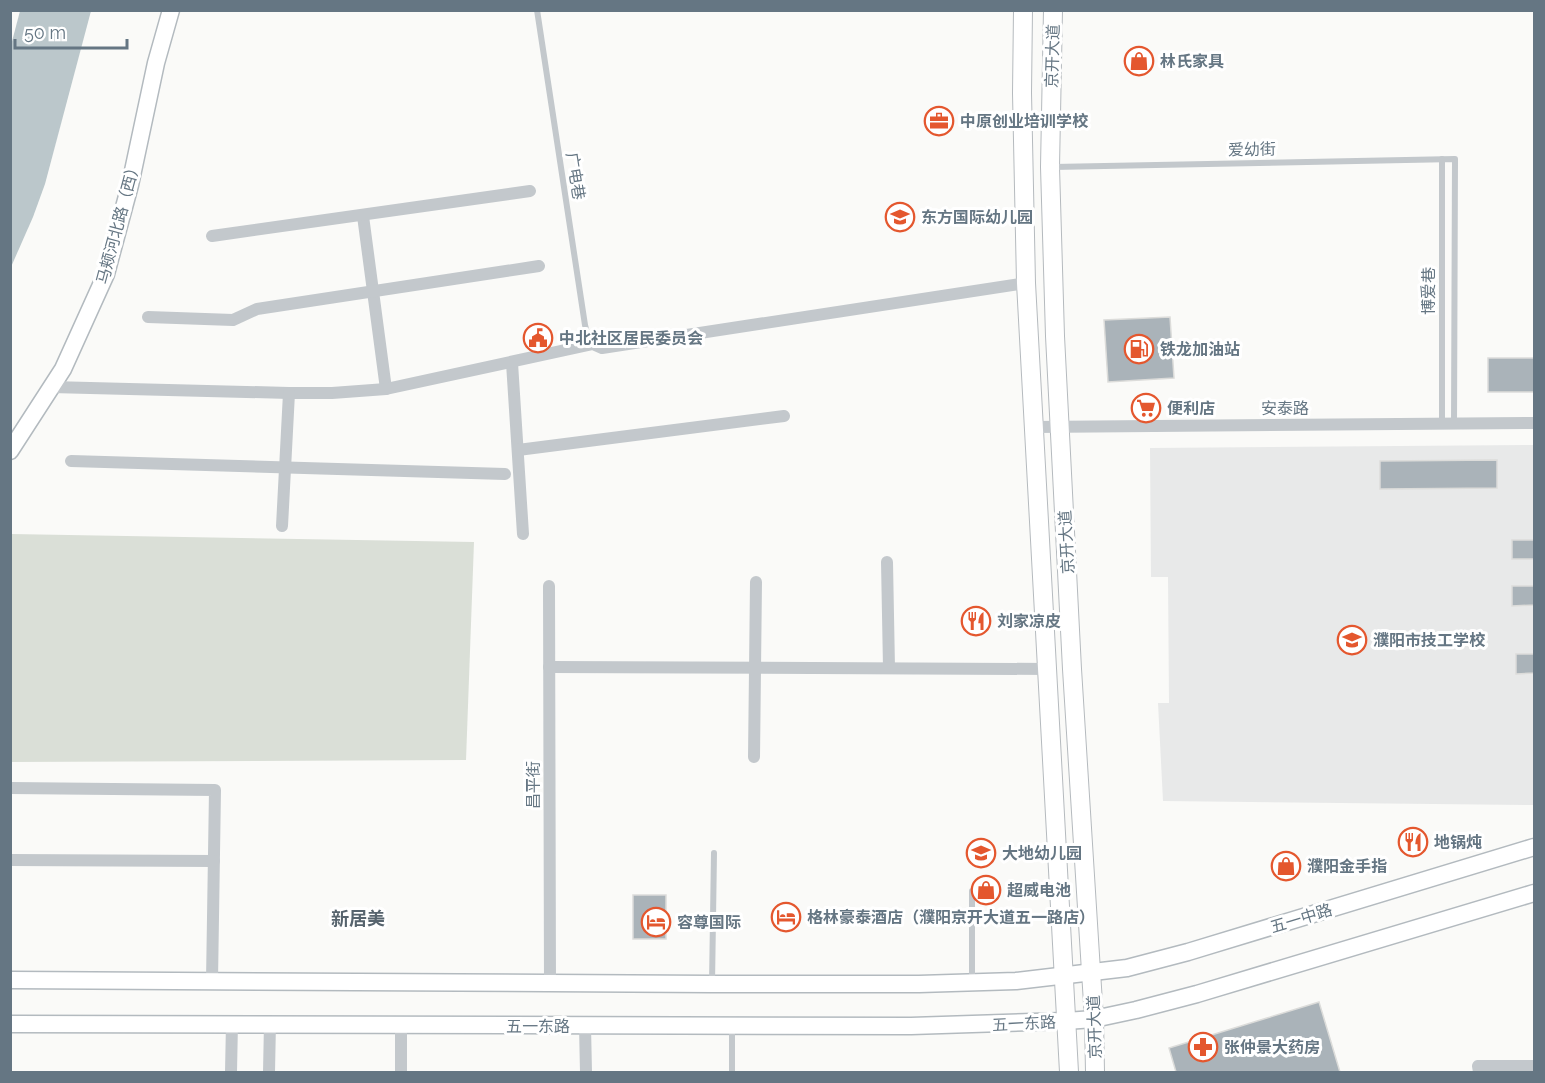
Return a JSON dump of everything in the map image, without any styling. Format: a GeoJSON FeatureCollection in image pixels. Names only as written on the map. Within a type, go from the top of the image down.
{"type":"FeatureCollection","features":[{"type":"Feature","properties":{"kind":"main road","name":"京开大道"},"geometry":{"type":"LineString","coordinates":[[1023,10],[1022,93],[1026,283],[1069,1072]]}},
{"type":"Feature","properties":{"kind":"main road","name":"京开大道"},"geometry":{"type":"LineString","coordinates":[[1053,10],[1050,167],[1055,336],[1072,669],[1094,1019],[1095,1072]]}},
{"type":"Feature","properties":{"kind":"street","name":"马颊河北路（西）"},"geometry":{"type":"LineString","coordinates":[[10,451],[63,369],[106,274],[130,185],[156,63],[171,10]]}},
{"type":"Feature","properties":{"kind":"street"},"geometry":{"type":"LineString","coordinates":[[212,236],[531,191]]}},
{"type":"Feature","properties":{"kind":"street"},"geometry":{"type":"LineString","coordinates":[[363,216],[386,389]]}},
{"type":"Feature","properties":{"kind":"street"},"geometry":{"type":"LineString","coordinates":[[148,317],[233,320],[257,309],[539,266]]}},
{"type":"Feature","properties":{"kind":"street"},"geometry":{"type":"LineString","coordinates":[[51,387],[288,393],[386,389],[593,344],[602,348],[1026,283]]}},
{"type":"Feature","properties":{"kind":"street"},"geometry":{"type":"LineString","coordinates":[[512,363],[523,534]]}},
{"type":"Feature","properties":{"kind":"street"},"geometry":{"type":"LineString","coordinates":[[282,526],[288,393]]}},
{"type":"Feature","properties":{"kind":"street"},"geometry":{"type":"LineString","coordinates":[[518,450],[784,416]]}},
{"type":"Feature","properties":{"kind":"street","name":"安泰路"},"geometry":{"type":"LineString","coordinates":[[1035,427],[1534,423]]}},
{"type":"Feature","properties":{"kind":"street"},"geometry":{"type":"LineString","coordinates":[[71,461],[506,474]]}},
{"type":"Feature","properties":{"kind":"street"},"geometry":{"type":"LineString","coordinates":[[887,562],[889,669]]}},
{"type":"Feature","properties":{"kind":"street"},"geometry":{"type":"LineString","coordinates":[[754,757],[756,582]]}},
{"type":"Feature","properties":{"kind":"street","name":"昌平街"},"geometry":{"type":"LineString","coordinates":[[549,586],[550,984]]}},
{"type":"Feature","properties":{"kind":"street"},"geometry":{"type":"LineString","coordinates":[[549,667],[1048,669]]}},
{"type":"Feature","properties":{"kind":"street"},"geometry":{"type":"LineString","coordinates":[[10,788],[215,790],[212,981]]}},
{"type":"Feature","properties":{"kind":"street","name":"五一中路"},"geometry":{"type":"LineString","coordinates":[[1064,977],[1127,968],[1188,952],[1534,847]]}},
{"type":"Feature","properties":{"kind":"street"},"geometry":{"type":"LineString","coordinates":[[10,860],[213,861]]}},
{"type":"Feature","properties":{"kind":"street"},"geometry":{"type":"LineString","coordinates":[[1066,1021],[1094,1019],[1197,994],[1534,893]]}},
{"type":"Feature","properties":{"kind":"street"},"geometry":{"type":"LineString","coordinates":[[10,980],[712,984],[972,983],[1064,977]]}},
{"type":"Feature","properties":{"kind":"street","name":"五一东路"},"geometry":{"type":"LineString","coordinates":[[10,1024],[732,1026],[986,1025],[1066,1021]]}},
{"type":"Feature","properties":{"kind":"street"},"geometry":{"type":"LineString","coordinates":[[231,1072],[232,1023]]}},
{"type":"Feature","properties":{"kind":"street"},"geometry":{"type":"LineString","coordinates":[[269,1072],[270,1023]]}},
{"type":"Feature","properties":{"kind":"street"},"geometry":{"type":"LineString","coordinates":[[401,1025],[401,1072]]}},
{"type":"Feature","properties":{"kind":"street"},"geometry":{"type":"LineString","coordinates":[[585,1026],[586,1072]]}},
{"type":"Feature","properties":{"kind":"street"},"geometry":{"type":"LineString","coordinates":[[1479,1072],[1478,1066],[1534,1066]]}},
{"type":"Feature","properties":{"kind":"lane","name":"广电巷"},"geometry":{"type":"LineString","coordinates":[[537,10],[585,325],[588,337],[593,344]]}},
{"type":"Feature","properties":{"kind":"lane","name":"博爱巷"},"geometry":{"type":"LineString","coordinates":[[1442,159],[1448,424]]}},
{"type":"Feature","properties":{"kind":"lane","name":"爱幼街"},"geometry":{"type":"LineString","coordinates":[[1050,167],[1455,159]]}},
{"type":"Feature","properties":{"kind":"lane","name":"博爱巷"},"geometry":{"type":"LineString","coordinates":[[1448,424],[1455,159]]}},
{"type":"Feature","properties":{"kind":"lane"},"geometry":{"type":"LineString","coordinates":[[712,984],[714,853]]}},
{"type":"Feature","properties":{"kind":"lane"},"geometry":{"type":"LineString","coordinates":[[972,891],[972,983]]}},
{"type":"Feature","properties":{"kind":"lane"},"geometry":{"type":"LineString","coordinates":[[732,1026],[732,1072]]}},
{"type":"Feature","properties":{"kind":"shaded area"},"geometry":{"type":"Polygon","coordinates":[[[20,11],[91,11],[45,184],[11,267],[10,49],[20,11]]]}},
{"type":"Feature","properties":{"kind":"shaded area","name":"濮阳市技工学校"},"geometry":{"type":"Polygon","coordinates":[[[1534,445],[1534,805],[1163,801],[1158,703],[1169,703],[1168,577],[1151,577],[1150,448],[1534,445]]]}},
{"type":"Feature","properties":{"kind":"shaded area"},"geometry":{"type":"Polygon","coordinates":[[[11,534],[474,542],[466,760],[11,762],[11,534]]]}},
{"type":"Feature","properties":{"kind":"building","name":"铁龙加油站"},"geometry":{"type":"Polygon","coordinates":[[[1170,317],[1174,378],[1108,382],[1104,320],[1170,317]]]}},
{"type":"Feature","properties":{"kind":"building"},"geometry":{"type":"Polygon","coordinates":[[[1488,358],[1534,358],[1534,392],[1488,392],[1488,358]]]}},
{"type":"Feature","properties":{"kind":"building"},"geometry":{"type":"Polygon","coordinates":[[[1497,460],[1497,488],[1380,489],[1380,461],[1497,460]]]}},
{"type":"Feature","properties":{"kind":"building"},"geometry":{"type":"Polygon","coordinates":[[[1512,540],[1534,540],[1534,559],[1512,559],[1512,540]]]}},
{"type":"Feature","properties":{"kind":"building"},"geometry":{"type":"Polygon","coordinates":[[[1512,586],[1534,586],[1534,605],[1512,606],[1512,586]]]}},
{"type":"Feature","properties":{"kind":"building"},"geometry":{"type":"Polygon","coordinates":[[[1516,654],[1534,654],[1534,673],[1516,674],[1516,654]]]}},
{"type":"Feature","properties":{"kind":"building"},"geometry":{"type":"Polygon","coordinates":[[[633,895],[666,895],[666,939],[633,939],[633,895]]]}},
{"type":"Feature","properties":{"kind":"building"},"geometry":{"type":"Polygon","coordinates":[[[1319,1002],[1340,1072],[1176,1072],[1169,1048],[1319,1002]]]}},
{"type":"Feature","properties":{"kind":"place","name":"林氏家具"},"geometry":{"type":"Point","coordinates":[1139,61]}},
{"type":"Feature","properties":{"kind":"place","name":"中原创业培训学校"},"geometry":{"type":"Point","coordinates":[939,121]}},
{"type":"Feature","properties":{"kind":"place","name":"东方国际幼儿园"},"geometry":{"type":"Point","coordinates":[900,217]}},
{"type":"Feature","properties":{"kind":"place","name":"中北社区居民委员会"},"geometry":{"type":"Point","coordinates":[538,338]}},
{"type":"Feature","properties":{"kind":"place","name":"铁龙加油站"},"geometry":{"type":"Point","coordinates":[1139,349]}},
{"type":"Feature","properties":{"kind":"place","name":"便利店"},"geometry":{"type":"Point","coordinates":[1146,408]}},
{"type":"Feature","properties":{"kind":"place","name":"刘家凉皮"},"geometry":{"type":"Point","coordinates":[976,621]}},
{"type":"Feature","properties":{"kind":"place","name":"濮阳市技工学校"},"geometry":{"type":"Point","coordinates":[1352,640]}},
{"type":"Feature","properties":{"kind":"place","name":"地锅炖"},"geometry":{"type":"Point","coordinates":[1413,842]}},
{"type":"Feature","properties":{"kind":"place","name":"大地幼儿园"},"geometry":{"type":"Point","coordinates":[981,853]}},
{"type":"Feature","properties":{"kind":"place","name":"濮阳金手指"},"geometry":{"type":"Point","coordinates":[1286,866]}},
{"type":"Feature","properties":{"kind":"place","name":"超威电池"},"geometry":{"type":"Point","coordinates":[986,890]}},
{"type":"Feature","properties":{"kind":"place","name":"格林豪泰酒店（濮阳京开大道五一路店）"},"geometry":{"type":"Point","coordinates":[786,917]}},
{"type":"Feature","properties":{"kind":"place","name":"容尊国际"},"geometry":{"type":"Point","coordinates":[656,922]}},
{"type":"Feature","properties":{"kind":"place","name":"张仲景大药房"},"geometry":{"type":"Point","coordinates":[1203,1047]}},
{"type":"Feature","properties":{"kind":"district","name":"新居美"},"geometry":{"type":"Point","coordinates":[358,919]}}]}
